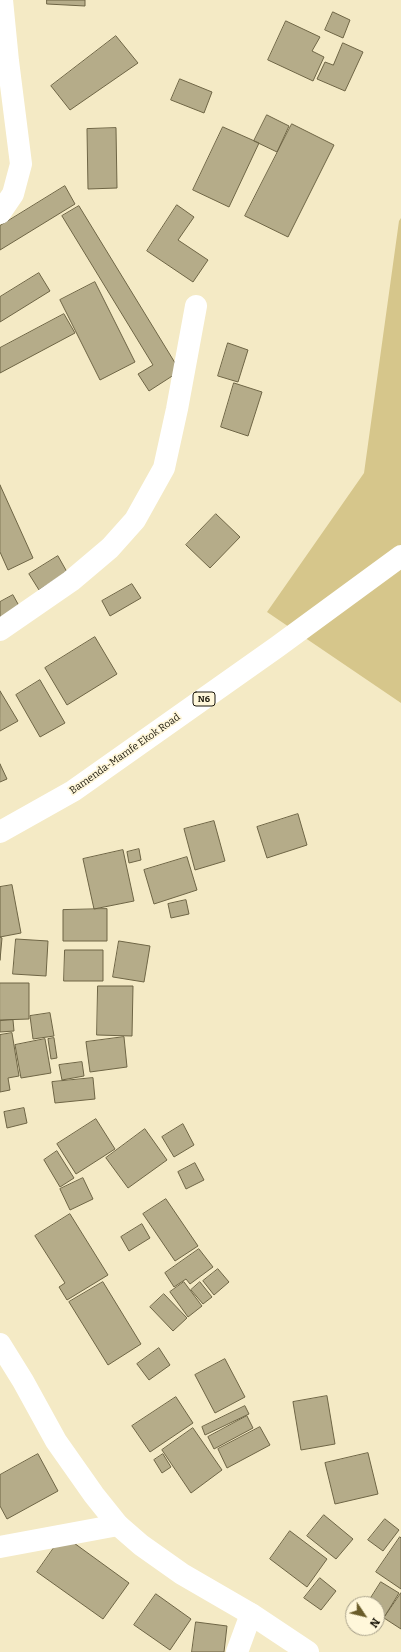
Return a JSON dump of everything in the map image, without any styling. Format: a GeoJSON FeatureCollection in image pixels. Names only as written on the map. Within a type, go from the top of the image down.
{"type":"FeatureCollection","features":[{"type":"Feature","properties":{"kind":"main road"},"geometry":{"type":"LineString","coordinates":[[0,213],[13,194],[21,164],[2,2]]}},
{"type":"Feature","properties":{"kind":"main road"},"geometry":{"type":"LineString","coordinates":[[0,630],[71,581],[110,548],[135,520],[164,468],[177,409],[196,306]]}},
{"type":"Feature","properties":{"kind":"main road","name":"Bamenda-Mamfe Ekok Road"},"geometry":{"type":"LineString","coordinates":[[0,832],[73,791],[277,647],[401,556]]}},
{"type":"Feature","properties":{"kind":"main road"},"geometry":{"type":"LineString","coordinates":[[0,1344],[23,1381],[56,1441],[94,1495],[118,1525],[141,1545],[182,1574],[252,1614],[308,1652]]}},
{"type":"Feature","properties":{"kind":"main road"},"geometry":{"type":"LineString","coordinates":[[0,1547],[118,1525]]}},
{"type":"Feature","properties":{"kind":"main road"},"geometry":{"type":"LineString","coordinates":[[237,1652],[252,1614]]}},
{"type":"Feature","properties":{"kind":"shaded area"},"geometry":{"type":"Polygon","coordinates":[[[401,218],[401,703],[267,612],[364,473],[399,221],[401,218]]]}},
{"type":"Feature","properties":{"kind":"building"},"geometry":{"type":"Polygon","coordinates":[[[47,0],[85,0],[85,6],[47,4],[47,0]]]}},
{"type":"Feature","properties":{"kind":"building"},"geometry":{"type":"Polygon","coordinates":[[[333,12],[350,20],[343,38],[325,30],[333,12]]]}},
{"type":"Feature","properties":{"kind":"building"},"geometry":{"type":"Polygon","coordinates":[[[286,21],[320,37],[312,51],[324,57],[313,81],[268,60],[286,21]]]}},
{"type":"Feature","properties":{"kind":"building"},"geometry":{"type":"Polygon","coordinates":[[[116,36],[138,63],[70,110],[51,86],[116,36]]]}},
{"type":"Feature","properties":{"kind":"building"},"geometry":{"type":"Polygon","coordinates":[[[343,43],[363,52],[345,91],[317,79],[325,62],[333,65],[343,43]]]}},
{"type":"Feature","properties":{"kind":"building"},"geometry":{"type":"Polygon","coordinates":[[[180,79],[212,92],[204,113],[171,100],[180,79]]]}},
{"type":"Feature","properties":{"kind":"building"},"geometry":{"type":"Polygon","coordinates":[[[267,115],[289,126],[277,152],[254,141],[267,115]]]}},
{"type":"Feature","properties":{"kind":"building"},"geometry":{"type":"Polygon","coordinates":[[[292,124],[334,145],[288,237],[245,216],[292,124]]]}},
{"type":"Feature","properties":{"kind":"building"},"geometry":{"type":"Polygon","coordinates":[[[223,127],[259,143],[229,207],[193,190],[223,127]]]}},
{"type":"Feature","properties":{"kind":"building"},"geometry":{"type":"Polygon","coordinates":[[[116,128],[117,188],[88,189],[87,129],[116,128]]]}},
{"type":"Feature","properties":{"kind":"building"},"geometry":{"type":"Polygon","coordinates":[[[65,186],[75,204],[0,250],[0,226],[65,186]]]}},
{"type":"Feature","properties":{"kind":"building"},"geometry":{"type":"Polygon","coordinates":[[[177,205],[194,217],[178,240],[208,260],[193,282],[147,251],[177,205]]]}},
{"type":"Feature","properties":{"kind":"building"},"geometry":{"type":"Polygon","coordinates":[[[79,206],[180,371],[149,391],[138,374],[153,365],[62,216],[79,206]]]}},
{"type":"Feature","properties":{"kind":"building"},"geometry":{"type":"Polygon","coordinates":[[[39,273],[50,291],[0,322],[0,297],[39,273]]]}},
{"type":"Feature","properties":{"kind":"building"},"geometry":{"type":"Polygon","coordinates":[[[95,282],[135,362],[100,380],[60,300],[95,282]]]}},
{"type":"Feature","properties":{"kind":"building"},"geometry":{"type":"Polygon","coordinates":[[[64,314],[75,333],[0,373],[0,348],[64,314]]]}},
{"type":"Feature","properties":{"kind":"building"},"geometry":{"type":"Polygon","coordinates":[[[228,343],[248,350],[238,382],[218,376],[228,343]]]}},
{"type":"Feature","properties":{"kind":"building"},"geometry":{"type":"Polygon","coordinates":[[[234,383],[262,392],[248,436],[221,427],[234,383]]]}},
{"type":"Feature","properties":{"kind":"building"},"geometry":{"type":"Polygon","coordinates":[[[0,485],[33,558],[8,570],[0,552],[0,485]]]}},
{"type":"Feature","properties":{"kind":"building"},"geometry":{"type":"Polygon","coordinates":[[[216,514],[240,537],[210,568],[186,545],[216,514]]]}},
{"type":"Feature","properties":{"kind":"building"},"geometry":{"type":"Polygon","coordinates":[[[58,556],[67,572],[39,590],[29,574],[58,556]]]}},
{"type":"Feature","properties":{"kind":"building"},"geometry":{"type":"Polygon","coordinates":[[[132,584],[141,598],[110,616],[102,601],[132,584]]]}},
{"type":"Feature","properties":{"kind":"building"},"geometry":{"type":"Polygon","coordinates":[[[13,595],[23,613],[0,626],[0,602],[13,595]]]}},
{"type":"Feature","properties":{"kind":"building"},"geometry":{"type":"Polygon","coordinates":[[[95,637],[117,674],[67,705],[45,668],[95,637]]]}},
{"type":"Feature","properties":{"kind":"building"},"geometry":{"type":"Polygon","coordinates":[[[40,680],[65,723],[40,737],[16,695],[40,680]]]}},
{"type":"Feature","properties":{"kind":"building"},"geometry":{"type":"Polygon","coordinates":[[[0,691],[18,721],[0,731],[0,691]]]}},
{"type":"Feature","properties":{"kind":"building"},"geometry":{"type":"Polygon","coordinates":[[[0,764],[7,779],[0,782],[0,764]]]}},
{"type":"Feature","properties":{"kind":"building"},"geometry":{"type":"Polygon","coordinates":[[[298,814],[307,845],[267,858],[257,827],[298,814]]]}},
{"type":"Feature","properties":{"kind":"building"},"geometry":{"type":"Polygon","coordinates":[[[214,821],[225,861],[195,870],[184,829],[214,821]]]}},
{"type":"Feature","properties":{"kind":"building"},"geometry":{"type":"Polygon","coordinates":[[[139,849],[141,860],[129,863],[127,852],[139,849]]]}},
{"type":"Feature","properties":{"kind":"building"},"geometry":{"type":"Polygon","coordinates":[[[123,850],[134,901],[94,909],[83,859],[123,850]]]}},
{"type":"Feature","properties":{"kind":"building"},"geometry":{"type":"Polygon","coordinates":[[[187,857],[197,890],[154,904],[144,870],[187,857]]]}},
{"type":"Feature","properties":{"kind":"building"},"geometry":{"type":"Polygon","coordinates":[[[12,885],[21,933],[0,937],[0,887],[12,885]]]}},
{"type":"Feature","properties":{"kind":"building"},"geometry":{"type":"Polygon","coordinates":[[[186,900],[189,914],[171,918],[168,904],[186,900]]]}},
{"type":"Feature","properties":{"kind":"building"},"geometry":{"type":"Polygon","coordinates":[[[107,909],[107,941],[63,941],[63,910],[107,909]]]}},
{"type":"Feature","properties":{"kind":"building"},"geometry":{"type":"Polygon","coordinates":[[[0,937],[2,938],[0,960],[0,937]]]}},
{"type":"Feature","properties":{"kind":"building"},"geometry":{"type":"Polygon","coordinates":[[[16,939],[48,941],[46,976],[13,974],[16,939]]]}},
{"type":"Feature","properties":{"kind":"building"},"geometry":{"type":"Polygon","coordinates":[[[119,941],[150,946],[144,982],[113,977],[119,941]]]}},
{"type":"Feature","properties":{"kind":"building"},"geometry":{"type":"Polygon","coordinates":[[[65,950],[103,950],[103,981],[64,981],[65,950]]]}},
{"type":"Feature","properties":{"kind":"building"},"geometry":{"type":"Polygon","coordinates":[[[0,983],[29,983],[29,1019],[0,1020],[0,983]]]}},
{"type":"Feature","properties":{"kind":"building"},"geometry":{"type":"Polygon","coordinates":[[[98,986],[133,986],[132,1036],[97,1035],[98,986]]]}},
{"type":"Feature","properties":{"kind":"building"},"geometry":{"type":"Polygon","coordinates":[[[50,1013],[54,1036],[33,1039],[30,1016],[50,1013]]]}},
{"type":"Feature","properties":{"kind":"building"},"geometry":{"type":"Polygon","coordinates":[[[13,1020],[14,1031],[0,1032],[0,1021],[13,1020]]]}},
{"type":"Feature","properties":{"kind":"building"},"geometry":{"type":"Polygon","coordinates":[[[12,1033],[19,1076],[8,1078],[10,1090],[0,1092],[0,1035],[12,1033]]]}},
{"type":"Feature","properties":{"kind":"building"},"geometry":{"type":"Polygon","coordinates":[[[124,1037],[127,1067],[90,1072],[86,1042],[124,1037]]]}},
{"type":"Feature","properties":{"kind":"building"},"geometry":{"type":"Polygon","coordinates":[[[54,1038],[57,1058],[51,1059],[48,1039],[54,1038]]]}},
{"type":"Feature","properties":{"kind":"building"},"geometry":{"type":"Polygon","coordinates":[[[45,1039],[51,1073],[21,1078],[15,1045],[45,1039]]]}},
{"type":"Feature","properties":{"kind":"building"},"geometry":{"type":"Polygon","coordinates":[[[82,1062],[84,1076],[62,1080],[59,1065],[82,1062]]]}},
{"type":"Feature","properties":{"kind":"building"},"geometry":{"type":"Polygon","coordinates":[[[93,1078],[95,1099],[55,1103],[52,1082],[93,1078]]]}},
{"type":"Feature","properties":{"kind":"building"},"geometry":{"type":"Polygon","coordinates":[[[24,1108],[27,1123],[7,1128],[4,1112],[24,1108]]]}},
{"type":"Feature","properties":{"kind":"building"},"geometry":{"type":"Polygon","coordinates":[[[96,1119],[115,1149],[76,1174],[57,1144],[96,1119]]]}},
{"type":"Feature","properties":{"kind":"building"},"geometry":{"type":"Polygon","coordinates":[[[183,1124],[194,1145],[174,1157],[162,1137],[183,1124]]]}},
{"type":"Feature","properties":{"kind":"building"},"geometry":{"type":"Polygon","coordinates":[[[145,1129],[167,1160],[128,1188],[106,1158],[145,1129]]]}},
{"type":"Feature","properties":{"kind":"building"},"geometry":{"type":"Polygon","coordinates":[[[57,1151],[74,1178],[60,1187],[44,1160],[57,1151]]]}},
{"type":"Feature","properties":{"kind":"building"},"geometry":{"type":"Polygon","coordinates":[[[195,1163],[204,1180],[186,1189],[178,1172],[195,1163]]]}},
{"type":"Feature","properties":{"kind":"building"},"geometry":{"type":"Polygon","coordinates":[[[83,1178],[93,1199],[70,1210],[60,1189],[83,1178]]]}},
{"type":"Feature","properties":{"kind":"building"},"geometry":{"type":"Polygon","coordinates":[[[166,1199],[198,1246],[175,1261],[143,1214],[166,1199]]]}},
{"type":"Feature","properties":{"kind":"building"},"geometry":{"type":"Polygon","coordinates":[[[70,1214],[108,1275],[67,1300],[59,1287],[65,1283],[35,1236],[70,1214]]]}},
{"type":"Feature","properties":{"kind":"building"},"geometry":{"type":"Polygon","coordinates":[[[142,1224],[150,1238],[129,1251],[121,1237],[142,1224]]]}},
{"type":"Feature","properties":{"kind":"building"},"geometry":{"type":"Polygon","coordinates":[[[199,1249],[213,1267],[190,1284],[186,1279],[174,1287],[165,1273],[199,1249]]]}},
{"type":"Feature","properties":{"kind":"building"},"geometry":{"type":"Polygon","coordinates":[[[218,1269],[229,1282],[214,1295],[203,1281],[218,1269]]]}},
{"type":"Feature","properties":{"kind":"building"},"geometry":{"type":"Polygon","coordinates":[[[103,1282],[141,1344],[108,1365],[69,1302],[103,1282]]]}},
{"type":"Feature","properties":{"kind":"building"},"geometry":{"type":"Polygon","coordinates":[[[184,1282],[202,1306],[188,1317],[170,1292],[184,1282]]]}},
{"type":"Feature","properties":{"kind":"building"},"geometry":{"type":"Polygon","coordinates":[[[200,1282],[212,1297],[203,1304],[191,1290],[200,1282]]]}},
{"type":"Feature","properties":{"kind":"building"},"geometry":{"type":"Polygon","coordinates":[[[164,1294],[187,1318],[173,1331],[150,1307],[164,1294]]]}},
{"type":"Feature","properties":{"kind":"building"},"geometry":{"type":"Polygon","coordinates":[[[159,1348],[170,1365],[149,1380],[137,1364],[159,1348]]]}},
{"type":"Feature","properties":{"kind":"building"},"geometry":{"type":"Polygon","coordinates":[[[225,1359],[245,1397],[215,1413],[195,1375],[225,1359]]]}},
{"type":"Feature","properties":{"kind":"building"},"geometry":{"type":"Polygon","coordinates":[[[327,1396],[335,1444],[301,1450],[293,1402],[327,1396]]]}},
{"type":"Feature","properties":{"kind":"building"},"geometry":{"type":"Polygon","coordinates":[[[176,1397],[193,1423],[150,1452],[132,1426],[176,1397]]]}},
{"type":"Feature","properties":{"kind":"building"},"geometry":{"type":"Polygon","coordinates":[[[245,1406],[249,1414],[205,1435],[202,1427],[245,1406]]]}},
{"type":"Feature","properties":{"kind":"building"},"geometry":{"type":"Polygon","coordinates":[[[247,1416],[253,1428],[214,1449],[208,1437],[247,1416]]]}},
{"type":"Feature","properties":{"kind":"building"},"geometry":{"type":"Polygon","coordinates":[[[260,1427],[270,1445],[227,1468],[218,1449],[260,1427]]]}},
{"type":"Feature","properties":{"kind":"building"},"geometry":{"type":"Polygon","coordinates":[[[193,1428],[222,1470],[191,1493],[162,1450],[193,1428]]]}},
{"type":"Feature","properties":{"kind":"building"},"geometry":{"type":"Polygon","coordinates":[[[368,1453],[378,1494],[335,1504],[325,1463],[368,1453]]]}},
{"type":"Feature","properties":{"kind":"building"},"geometry":{"type":"Polygon","coordinates":[[[38,1454],[58,1491],[7,1519],[0,1506],[0,1475],[38,1454]]]}},
{"type":"Feature","properties":{"kind":"building"},"geometry":{"type":"Polygon","coordinates":[[[163,1454],[171,1467],[162,1473],[154,1460],[163,1454]]]}},
{"type":"Feature","properties":{"kind":"building"},"geometry":{"type":"Polygon","coordinates":[[[324,1515],[353,1539],[336,1559],[307,1536],[324,1515]]]}},
{"type":"Feature","properties":{"kind":"building"},"geometry":{"type":"Polygon","coordinates":[[[385,1519],[399,1530],[383,1551],[368,1540],[385,1519]]]}},
{"type":"Feature","properties":{"kind":"building"},"geometry":{"type":"Polygon","coordinates":[[[290,1531],[327,1559],[307,1587],[270,1559],[290,1531]]]}},
{"type":"Feature","properties":{"kind":"building"},"geometry":{"type":"Polygon","coordinates":[[[63,1535],[129,1583],[103,1619],[37,1572],[63,1535]]]}},
{"type":"Feature","properties":{"kind":"building"},"geometry":{"type":"Polygon","coordinates":[[[400,1537],[401,1538],[401,1589],[376,1572],[400,1537]]]}},
{"type":"Feature","properties":{"kind":"building"},"geometry":{"type":"Polygon","coordinates":[[[320,1578],[336,1591],[321,1610],[304,1598],[320,1578]]]}},
{"type":"Feature","properties":{"kind":"building"},"geometry":{"type":"Polygon","coordinates":[[[381,1582],[399,1593],[385,1616],[385,1596],[372,1596],[381,1582]]]}},
{"type":"Feature","properties":{"kind":"building"},"geometry":{"type":"Polygon","coordinates":[[[401,1593],[401,1629],[385,1619],[401,1593]]]}},
{"type":"Feature","properties":{"kind":"building"},"geometry":{"type":"Polygon","coordinates":[[[156,1594],[191,1619],[170,1650],[134,1625],[156,1594]]]}},
{"type":"Feature","properties":{"kind":"building"},"geometry":{"type":"Polygon","coordinates":[[[196,1622],[227,1626],[224,1652],[192,1652],[196,1622]]]}}]}
